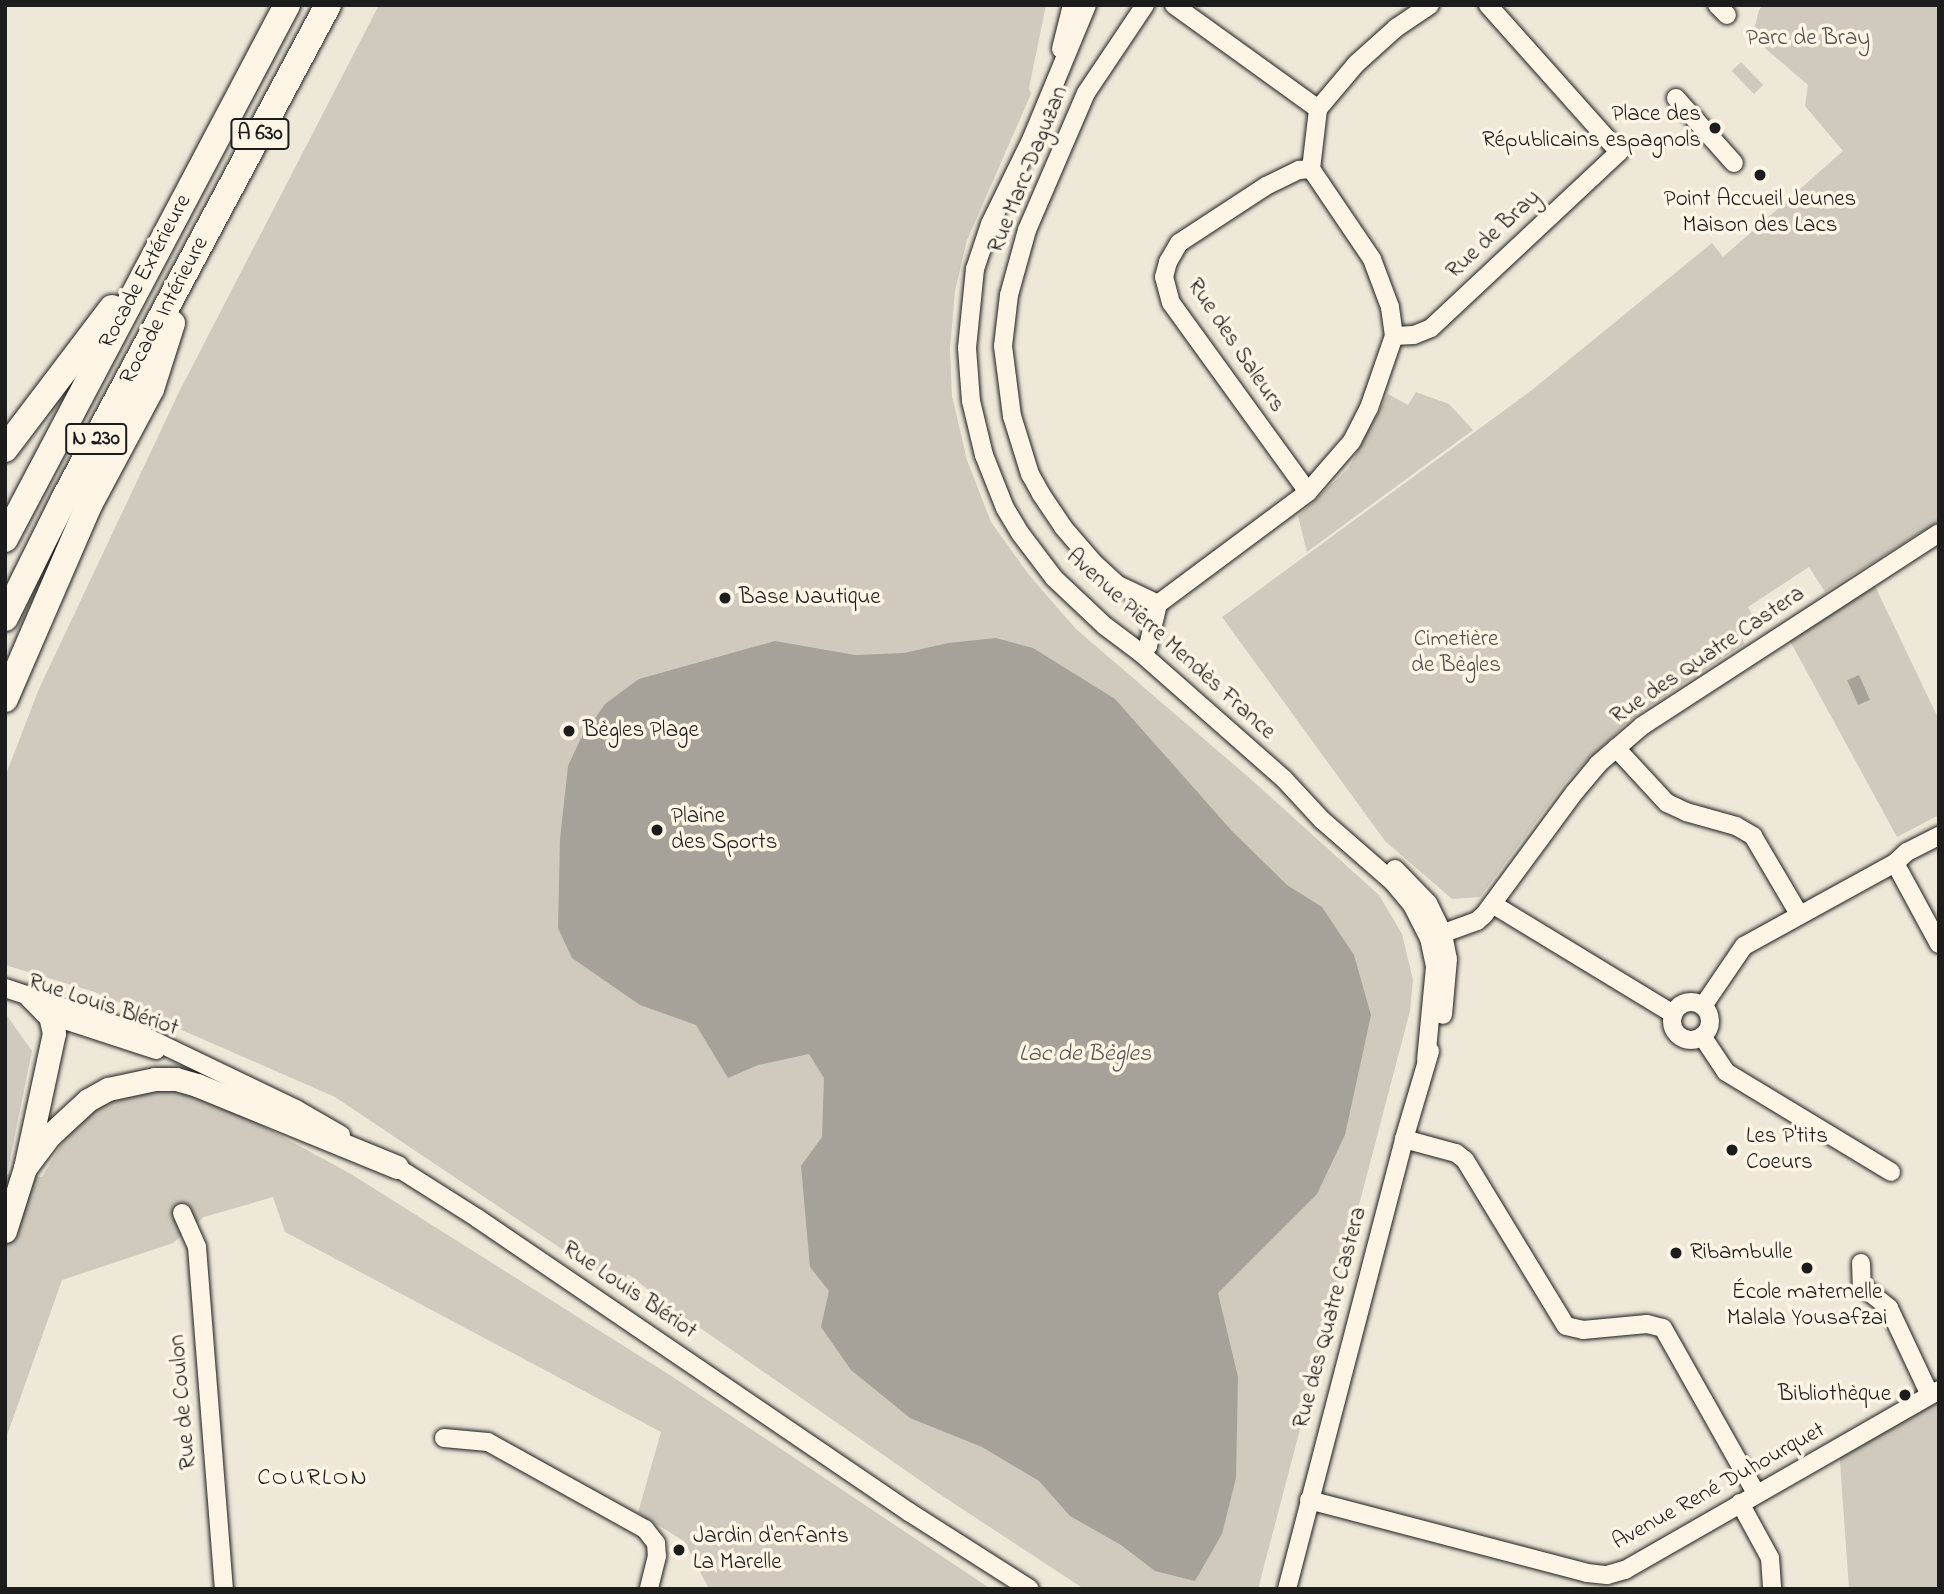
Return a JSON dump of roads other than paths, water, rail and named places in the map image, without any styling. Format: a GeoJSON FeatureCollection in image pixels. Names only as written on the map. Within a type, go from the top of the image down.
{"type":"FeatureCollection","features":[{"type":"Feature","properties":{"kind":"highway","name":"Rocade Extérieure"},"geometry":{"type":"LineString","coordinates":[[5,539],[287,5]]}},
{"type":"Feature","properties":{"kind":"highway","name":"Rocade Intérieure"},"geometry":{"type":"LineString","coordinates":[[5,618],[64,499],[328,5]]}},
{"type":"Feature","properties":{"kind":"highway"},"geometry":{"type":"LineString","coordinates":[[5,449],[163,241]]}},
{"type":"Feature","properties":{"kind":"highway"},"geometry":{"type":"LineString","coordinates":[[5,699],[88,508],[151,389],[192,262]]}},
{"type":"Feature","properties":{"kind":"main road"},"geometry":{"type":"LineString","coordinates":[[5,1231],[25,1168],[54,1032],[50,1016],[30,996]]}},
{"type":"Feature","properties":{"kind":"main road"},"geometry":{"type":"LineString","coordinates":[[25,1168],[49,1136],[88,1100],[121,1085],[155,1079],[197,1085],[397,1167]]}},
{"type":"Feature","properties":{"kind":"street","name":"Avenue Pierre Mendès France"},"geometry":{"type":"LineString","coordinates":[[1058,69],[1072,5]]}},
{"type":"Feature","properties":{"kind":"street","name":"Avenue Pierre Mendès France"},"geometry":{"type":"LineString","coordinates":[[1087,5],[1058,69],[1032,138],[990,224],[975,269],[967,336],[971,401],[984,456],[1005,508],[1020,533],[1037,558],[1079,603],[1419,891],[1436,936]]}},
{"type":"Feature","properties":{"kind":"street","name":"Rue Marc Daguzan"},"geometry":{"type":"LineString","coordinates":[[1145,5],[1086,93],[1027,230],[1009,295],[1003,346],[1012,416],[1030,474],[1041,494],[1063,527],[1093,562],[1118,585],[1158,604]]}},
{"type":"Feature","properties":{"kind":"street"},"geometry":{"type":"LineString","coordinates":[[1174,5],[1318,109]]}},
{"type":"Feature","properties":{"kind":"street"},"geometry":{"type":"LineString","coordinates":[[1141,653],[1148,646],[1158,604],[1308,492],[1352,441],[1369,408],[1394,336],[1390,307],[1372,258],[1311,169],[1318,109],[1356,64],[1396,28],[1430,5]]}},
{"type":"Feature","properties":{"kind":"street","name":"Rue de Bray"},"geometry":{"type":"LineString","coordinates":[[1394,336],[1414,335],[1431,328],[1619,152],[1488,5]]}},
{"type":"Feature","properties":{"kind":"street"},"geometry":{"type":"LineString","coordinates":[[1676,98],[1734,163]]}},
{"type":"Feature","properties":{"kind":"street","name":"Rue des Saleurs"},"geometry":{"type":"LineString","coordinates":[[1308,492],[1171,303],[1164,277],[1168,262],[1179,243],[1266,186],[1299,170],[1311,169]]}},
{"type":"Feature","properties":{"kind":"street","name":"Rue des Quatre Castera"},"geometry":{"type":"LineString","coordinates":[[1287,1589],[1404,1139],[1426,1060],[1438,1035],[1447,989],[1448,959],[1436,936],[1477,921],[1494,905],[1574,793],[1616,748],[1642,726],[1939,533]]}},
{"type":"Feature","properties":{"kind":"street"},"geometry":{"type":"LineString","coordinates":[[1616,748],[1667,803],[1686,812],[1737,826],[1753,836],[1799,914]]}},
{"type":"Feature","properties":{"kind":"street"},"geometry":{"type":"LineString","coordinates":[[1703,1006],[1744,946],[1939,836]]}},
{"type":"Feature","properties":{"kind":"street"},"geometry":{"type":"LineString","coordinates":[[1895,863],[1939,944]]}},
{"type":"Feature","properties":{"kind":"street"},"geometry":{"type":"LineString","coordinates":[[1494,905],[1673,1014]]}},
{"type":"Feature","properties":{"kind":"street","name":"Rue Louis Blériot"},"geometry":{"type":"LineString","coordinates":[[5,988],[134,1031],[296,1109],[397,1167],[909,1512],[1030,1589]]}},
{"type":"Feature","properties":{"kind":"street","name":"Rue Louis Blériot"},"geometry":{"type":"LineString","coordinates":[[5,1001],[129,1044],[186,1058]]}},
{"type":"Feature","properties":{"kind":"street"},"geometry":{"type":"LineString","coordinates":[[1686,1002],[1703,1006],[1710,1021],[1702,1036],[1690,1040],[1679,1036],[1672,1025],[1673,1014],[1686,1002]]}},
{"type":"Feature","properties":{"kind":"street"},"geometry":{"type":"LineString","coordinates":[[1702,1036],[1726,1072],[1891,1172]]}},
{"type":"Feature","properties":{"kind":"street"},"geometry":{"type":"LineString","coordinates":[[1404,1139],[1456,1153],[1465,1160],[1566,1326],[1583,1330],[1657,1325],[1663,1328],[1756,1493]]}},
{"type":"Feature","properties":{"kind":"street","name":"Rue de Coulon"},"geometry":{"type":"LineString","coordinates":[[182,1213],[197,1247],[224,1589]]}},
{"type":"Feature","properties":{"kind":"street"},"geometry":{"type":"LineString","coordinates":[[1861,1263],[1862,1286],[1889,1308],[1934,1393]]}},
{"type":"Feature","properties":{"kind":"street","name":"Avenue René Duhourquet"},"geometry":{"type":"LineString","coordinates":[[1309,1500],[1587,1573],[1608,1582],[1756,1493],[1934,1393]]}},
{"type":"Feature","properties":{"kind":"street"},"geometry":{"type":"LineString","coordinates":[[444,1438],[488,1442],[645,1529],[656,1543],[657,1556],[649,1589]]}},
{"type":"Feature","properties":{"kind":"street"},"geometry":{"type":"LineString","coordinates":[[1740,1503],[1770,1558],[1772,1589]]}},
{"type":"Feature","properties":{"kind":"water","name":"Lac de Bègles"},"geometry":{"type":"Polygon","coordinates":[[[996,638],[1033,648],[1115,699],[1232,831],[1287,885],[1322,907],[1354,955],[1371,1015],[1345,1135],[1317,1194],[1218,1293],[1238,1377],[1236,1478],[1222,1534],[1195,1581],[1155,1571],[1121,1545],[1070,1516],[1039,1481],[982,1447],[910,1418],[851,1370],[821,1327],[829,1291],[810,1267],[801,1166],[822,1137],[824,1078],[809,1054],[758,1065],[728,1078],[696,1025],[640,1005],[572,958],[558,928],[560,839],[568,766],[580,740],[605,704],[639,679],[775,641],[855,655],[904,653],[948,643],[996,638]]]}},
{"type":"Feature","properties":{"kind":"water"},"geometry":{"type":"Polygon","coordinates":[[[1859,675],[1870,700],[1858,705],[1847,680],[1859,675]]]}},
{"type":"Feature","properties":{"kind":"place","name":"Place des Républicains espagnols"},"geometry":{"type":"Point","coordinates":[1715,128]}},
{"type":"Feature","properties":{"kind":"place","name":"Point Accueil Jeunes Maison des Lacs"},"geometry":{"type":"Point","coordinates":[1760,175]}},
{"type":"Feature","properties":{"kind":"place","name":"Base Nautique"},"geometry":{"type":"Point","coordinates":[725,598]}},
{"type":"Feature","properties":{"kind":"place","name":"Bègles Plage"},"geometry":{"type":"Point","coordinates":[569,731]}},
{"type":"Feature","properties":{"kind":"place","name":"Plaine des Sports"},"geometry":{"type":"Point","coordinates":[657,830]}},
{"type":"Feature","properties":{"kind":"place","name":"Les P'tits Coeurs"},"geometry":{"type":"Point","coordinates":[1732,1150]}},
{"type":"Feature","properties":{"kind":"place","name":"Ribambulle"},"geometry":{"type":"Point","coordinates":[1676,1253]}},
{"type":"Feature","properties":{"kind":"place","name":"École maternelle Malala Yousafzai"},"geometry":{"type":"Point","coordinates":[1807,1268]}},
{"type":"Feature","properties":{"kind":"place","name":"Bibliothèque"},"geometry":{"type":"Point","coordinates":[1905,1395]}},
{"type":"Feature","properties":{"kind":"place","name":"Jardin d'enfants La Marelle"},"geometry":{"type":"Point","coordinates":[679,1550]}},
{"type":"Feature","properties":{"kind":"district","name":"COURLON"},"geometry":{"type":"Point","coordinates":[313,1479]}},
{"type":"Feature","properties":{"kind":"park label","name":"Parc de Bray"},"geometry":{"type":"Point","coordinates":[1808,39]}},
{"type":"Feature","properties":{"kind":"park label","name":"Cimetière de Bègles"},"geometry":{"type":"Point","coordinates":[1456,653]}}]}
